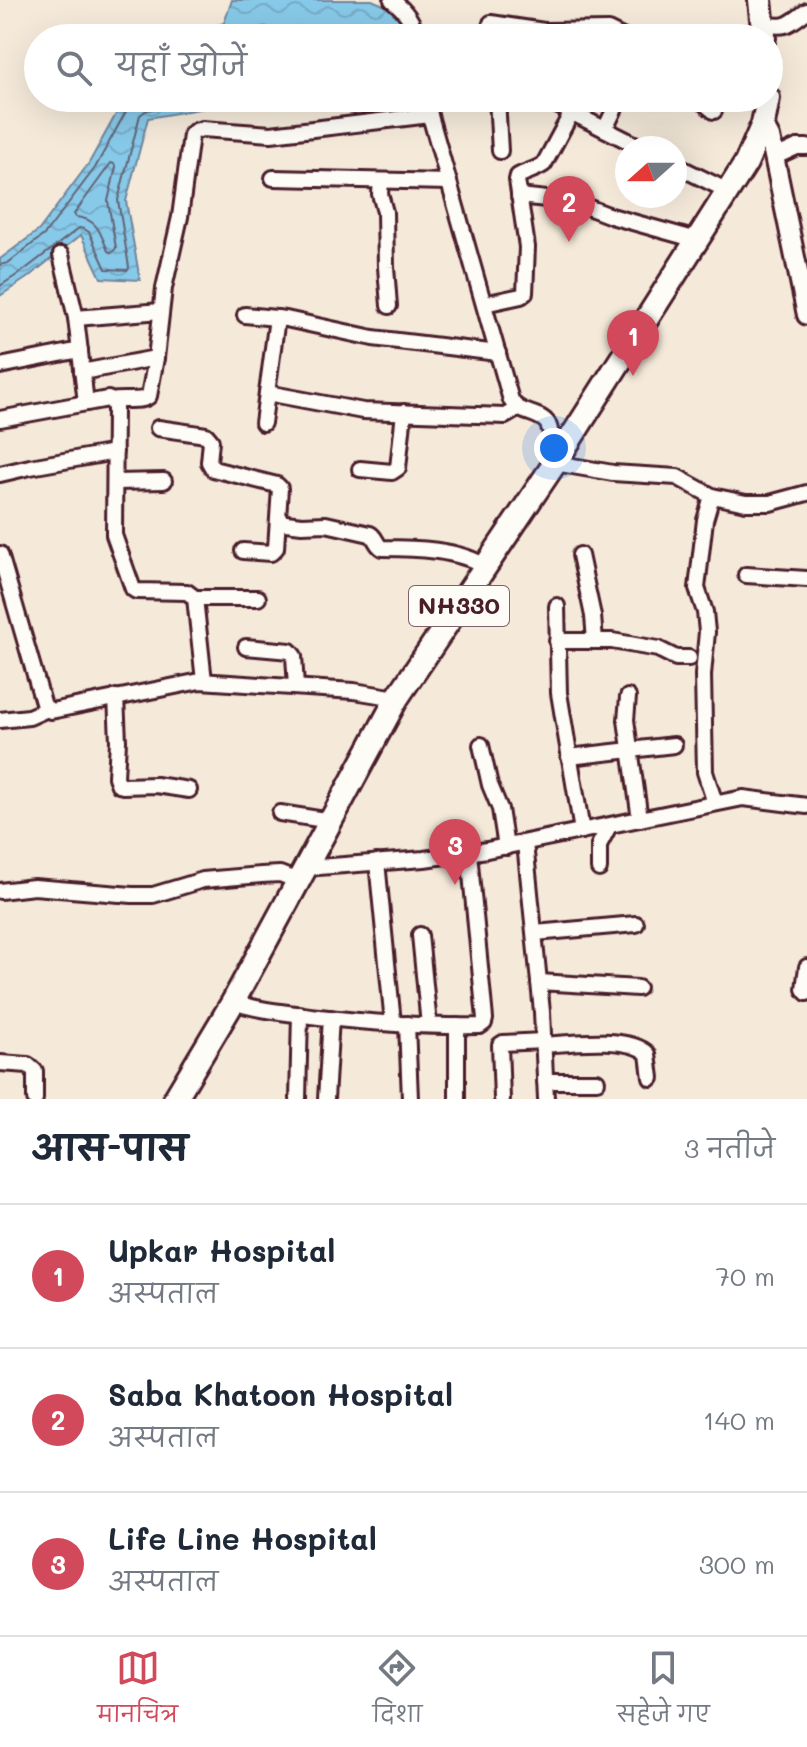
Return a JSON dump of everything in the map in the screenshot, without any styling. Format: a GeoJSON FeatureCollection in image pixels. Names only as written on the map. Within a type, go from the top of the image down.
{"type":"FeatureCollection","features":[{"type":"Feature","properties":{"kind":"highway"},"geometry":{"type":"LineString","coordinates":[[760,0],[763,24]]}},
{"type":"Feature","properties":{"kind":"highway","name":"NH330"},"geometry":{"type":"LineString","coordinates":[[175,1099],[233,1002],[397,698],[555,463],[746,163],[765,112]]}},
{"type":"Feature","properties":{"kind":"main road"},"geometry":{"type":"LineString","coordinates":[[763,124],[770,137],[800,253],[807,315]]}},
{"type":"Feature","properties":{"kind":"street"},"geometry":{"type":"LineString","coordinates":[[392,0],[413,24]]}},
{"type":"Feature","properties":{"kind":"street"},"geometry":{"type":"LineString","coordinates":[[783,27],[807,11]]}},
{"type":"Feature","properties":{"kind":"street"},"geometry":{"type":"LineString","coordinates":[[491,23],[498,24]]}},
{"type":"Feature","properties":{"kind":"street"},"geometry":{"type":"LineString","coordinates":[[429,112],[511,400],[517,409],[545,420],[549,426],[555,463],[613,473],[677,477],[712,496],[746,503],[770,503],[807,493]]}},
{"type":"Feature","properties":{"kind":"street"},"geometry":{"type":"LineString","coordinates":[[498,112],[500,151]]}},
{"type":"Feature","properties":{"kind":"street"},"geometry":{"type":"LineString","coordinates":[[484,304],[525,293],[527,247],[518,176],[544,164],[572,112],[619,136]]}},
{"type":"Feature","properties":{"kind":"street"},"geometry":{"type":"LineString","coordinates":[[605,129],[613,112]]}},
{"type":"Feature","properties":{"kind":"street"},"geometry":{"type":"LineString","coordinates":[[0,419],[108,399],[146,399],[149,396],[191,135],[195,131],[271,134],[430,115]]}},
{"type":"Feature","properties":{"kind":"street"},"geometry":{"type":"LineString","coordinates":[[773,158],[797,147],[807,147]]}},
{"type":"Feature","properties":{"kind":"street"},"geometry":{"type":"LineString","coordinates":[[687,171],[728,191]]}},
{"type":"Feature","properties":{"kind":"street"},"geometry":{"type":"LineString","coordinates":[[273,178],[449,182]]}},
{"type":"Feature","properties":{"kind":"street"},"geometry":{"type":"LineString","coordinates":[[381,181],[389,306]]}},
{"type":"Feature","properties":{"kind":"street"},"geometry":{"type":"LineString","coordinates":[[519,196],[574,202],[611,216],[697,240]]}},
{"type":"Feature","properties":{"kind":"street"},"geometry":{"type":"LineString","coordinates":[[61,255],[76,318],[86,403]]}},
{"type":"Feature","properties":{"kind":"street"},"geometry":{"type":"LineString","coordinates":[[76,318],[161,311]]}},
{"type":"Feature","properties":{"kind":"street"},"geometry":{"type":"LineString","coordinates":[[245,315],[277,318],[373,338],[498,353]]}},
{"type":"Feature","properties":{"kind":"street"},"geometry":{"type":"LineString","coordinates":[[263,423],[277,318]]}},
{"type":"Feature","properties":{"kind":"street"},"geometry":{"type":"LineString","coordinates":[[0,366],[80,350]]}},
{"type":"Feature","properties":{"kind":"street"},"geometry":{"type":"LineString","coordinates":[[82,372],[156,358]]}},
{"type":"Feature","properties":{"kind":"street"},"geometry":{"type":"LineString","coordinates":[[267,393],[363,411],[505,416],[517,409]]}},
{"type":"Feature","properties":{"kind":"street"},"geometry":{"type":"LineString","coordinates":[[112,401],[115,408],[114,535],[133,589],[187,592],[195,598],[258,598]]}},
{"type":"Feature","properties":{"kind":"street"},"geometry":{"type":"LineString","coordinates":[[360,469],[392,472],[398,468],[404,412]]}},
{"type":"Feature","properties":{"kind":"street"},"geometry":{"type":"LineString","coordinates":[[158,428],[206,435],[211,441],[209,462],[213,469],[277,485],[280,491],[274,551],[243,551]]}},
{"type":"Feature","properties":{"kind":"street"},"geometry":{"type":"LineString","coordinates":[[0,474],[115,452]]}},
{"type":"Feature","properties":{"kind":"street"},"geometry":{"type":"LineString","coordinates":[[115,482],[164,481]]}},
{"type":"Feature","properties":{"kind":"street"},"geometry":{"type":"LineString","coordinates":[[712,496],[705,520],[697,588],[705,612],[707,632],[703,675],[705,772],[715,803]]}},
{"type":"Feature","properties":{"kind":"street"},"geometry":{"type":"LineString","coordinates":[[278,522],[326,524],[370,534],[382,548],[410,548],[469,557],[486,567]]}},
{"type":"Feature","properties":{"kind":"street"},"geometry":{"type":"LineString","coordinates":[[0,554],[44,706],[51,711],[204,681],[397,698]]}},
{"type":"Feature","properties":{"kind":"street"},"geometry":{"type":"LineString","coordinates":[[580,555],[595,641]]}},
{"type":"Feature","properties":{"kind":"street"},"geometry":{"type":"LineString","coordinates":[[746,575],[807,579]]}},
{"type":"Feature","properties":{"kind":"street"},"geometry":{"type":"LineString","coordinates":[[195,598],[204,681]]}},
{"type":"Feature","properties":{"kind":"street"},"geometry":{"type":"LineString","coordinates":[[557,606],[559,693],[582,831]]}},
{"type":"Feature","properties":{"kind":"street"},"geometry":{"type":"LineString","coordinates":[[557,641],[612,641],[658,649],[676,658],[689,658]]}},
{"type":"Feature","properties":{"kind":"street"},"geometry":{"type":"LineString","coordinates":[[246,647],[293,653],[296,687]]}},
{"type":"Feature","properties":{"kind":"street"},"geometry":{"type":"LineString","coordinates":[[116,697],[116,777],[119,785],[162,785],[189,790]]}},
{"type":"Feature","properties":{"kind":"street"},"geometry":{"type":"LineString","coordinates":[[628,697],[626,720],[640,819]]}},
{"type":"Feature","properties":{"kind":"street"},"geometry":{"type":"LineString","coordinates":[[0,720],[29,717],[47,709]]}},
{"type":"Feature","properties":{"kind":"street"},"geometry":{"type":"LineString","coordinates":[[481,745],[490,785],[500,809],[506,847]]}},
{"type":"Feature","properties":{"kind":"street"},"geometry":{"type":"LineString","coordinates":[[569,757],[674,745]]}},
{"type":"Feature","properties":{"kind":"street"},"geometry":{"type":"LineString","coordinates":[[0,891],[34,887],[153,895],[203,880],[302,875],[377,862],[506,847],[743,798],[807,806]]}},
{"type":"Feature","properties":{"kind":"street"},"geometry":{"type":"LineString","coordinates":[[280,813],[331,821]]}},
{"type":"Feature","properties":{"kind":"street"},"geometry":{"type":"LineString","coordinates":[[599,869],[598,850],[609,826]]}},
{"type":"Feature","properties":{"kind":"street"},"geometry":{"type":"LineString","coordinates":[[525,843],[535,933],[546,1099]]}},
{"type":"Feature","properties":{"kind":"street"},"geometry":{"type":"LineString","coordinates":[[233,1002],[261,1010],[331,1018],[480,1026],[485,1019],[469,853]]}},
{"type":"Feature","properties":{"kind":"street"},"geometry":{"type":"LineString","coordinates":[[377,862],[410,1099]]}},
{"type":"Feature","properties":{"kind":"street"},"geometry":{"type":"LineString","coordinates":[[535,933],[636,924]]}},
{"type":"Feature","properties":{"kind":"street"},"geometry":{"type":"LineString","coordinates":[[420,935],[429,1025]]}},
{"type":"Feature","properties":{"kind":"street"},"geometry":{"type":"LineString","coordinates":[[807,967],[804,989],[807,993]]}},
{"type":"Feature","properties":{"kind":"street"},"geometry":{"type":"LineString","coordinates":[[539,982],[638,988]]}},
{"type":"Feature","properties":{"kind":"street"},"geometry":{"type":"LineString","coordinates":[[298,1099],[300,1014]]}},
{"type":"Feature","properties":{"kind":"street"},"geometry":{"type":"LineString","coordinates":[[326,1099],[331,1018]]}},
{"type":"Feature","properties":{"kind":"street"},"geometry":{"type":"LineString","coordinates":[[457,1026],[457,1099]]}},
{"type":"Feature","properties":{"kind":"street"},"geometry":{"type":"LineString","coordinates":[[502,1099],[500,1045],[503,1043],[609,1041],[642,1048],[648,1054],[651,1078]]}},
{"type":"Feature","properties":{"kind":"street"},"geometry":{"type":"LineString","coordinates":[[0,1063],[28,1065],[35,1071],[35,1099]]}},
{"type":"Feature","properties":{"kind":"street"},"geometry":{"type":"LineString","coordinates":[[545,1081],[597,1081]]}},
{"type":"Feature","properties":{"kind":"water"},"geometry":{"type":"Polygon","coordinates":[[[232,0],[372,0],[395,10],[401,24],[221,24],[224,23],[232,0]]]}},
{"type":"Feature","properties":{"kind":"water"},"geometry":{"type":"Polygon","coordinates":[[[117,112],[182,112],[148,118],[126,201],[140,280],[101,278],[81,235],[0,296],[0,259],[39,230],[89,163],[117,112]]]}},
{"type":"Feature","properties":{"kind":"place","name":"Saba Khatoon Hospital"},"geometry":{"type":"Point","coordinates":[569,242]}},
{"type":"Feature","properties":{"kind":"place","name":"Upkar Hospital"},"geometry":{"type":"Point","coordinates":[633,376]}},
{"type":"Feature","properties":{"kind":"place","name":"Life Line Hospital"},"geometry":{"type":"Point","coordinates":[455,885]}}]}
